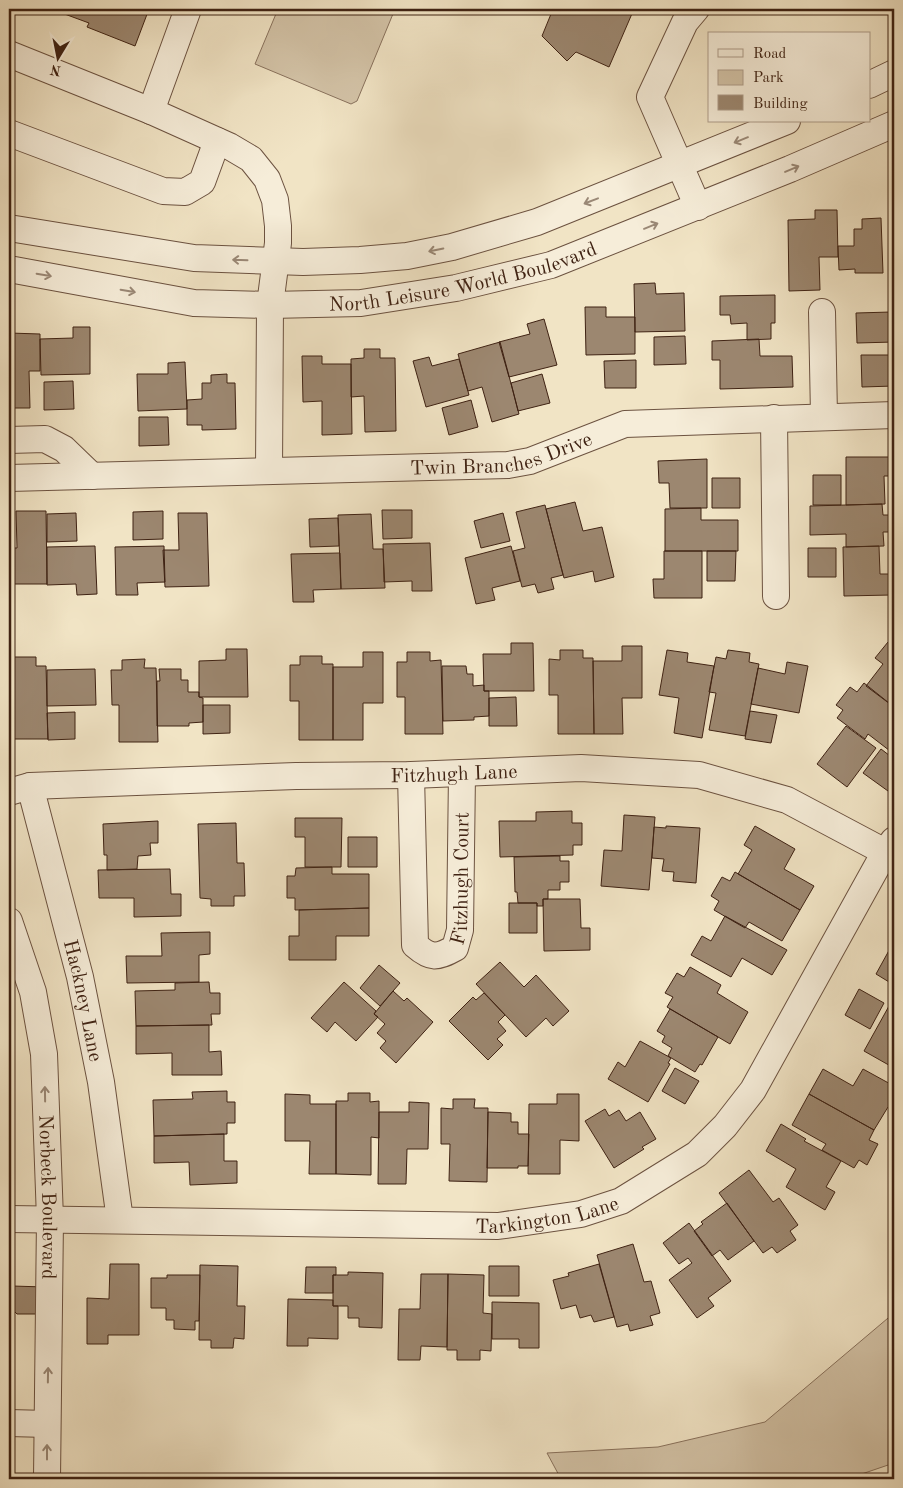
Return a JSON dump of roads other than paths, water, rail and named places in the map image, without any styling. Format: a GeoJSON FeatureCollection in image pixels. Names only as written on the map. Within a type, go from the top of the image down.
{"type":"FeatureCollection","features":[{"type":"Feature","properties":{"kind":"street"},"geometry":{"type":"LineString","coordinates":[[151,111],[188,9]]}},
{"type":"Feature","properties":{"kind":"street"},"geometry":{"type":"LineString","coordinates":[[696,9],[685,22],[650,97],[698,207]]}},
{"type":"Feature","properties":{"kind":"street"},"geometry":{"type":"LineString","coordinates":[[9,54],[151,111],[218,141],[251,159],[267,179],[275,200],[278,243],[270,305],[269,470]]}},
{"type":"Feature","properties":{"kind":"street"},"geometry":{"type":"LineString","coordinates":[[870,84],[894,73]]}},
{"type":"Feature","properties":{"kind":"street","name":"North Leisure World Boulevard"},"geometry":{"type":"LineString","coordinates":[[9,228],[194,258],[303,262],[407,256],[452,247],[537,222],[784,122]]}},
{"type":"Feature","properties":{"kind":"street","name":"North Leisure World Boulevard"},"geometry":{"type":"LineString","coordinates":[[9,269],[194,303],[270,305],[361,303],[456,288],[551,265],[698,207],[894,124]]}},
{"type":"Feature","properties":{"kind":"street"},"geometry":{"type":"LineString","coordinates":[[9,133],[163,191],[185,192],[202,182],[218,141]]}},
{"type":"Feature","properties":{"kind":"street"},"geometry":{"type":"LineString","coordinates":[[822,312],[824,416]]}},
{"type":"Feature","properties":{"kind":"street","name":"Twin Branches Drive"},"geometry":{"type":"LineString","coordinates":[[9,478],[508,465],[530,461],[625,424],[894,415]]}},
{"type":"Feature","properties":{"kind":"street"},"geometry":{"type":"LineString","coordinates":[[774,418],[776,596]]}},
{"type":"Feature","properties":{"kind":"street"},"geometry":{"type":"LineString","coordinates":[[9,440],[45,439],[64,449],[92,476]]}},
{"type":"Feature","properties":{"kind":"street","name":"Fitzhugh Lane"},"geometry":{"type":"LineString","coordinates":[[19,789],[296,776],[411,775],[581,768],[699,775],[787,800],[890,846]]}},
{"type":"Feature","properties":{"kind":"street","name":"Fitzhugh Court"},"geometry":{"type":"LineString","coordinates":[[411,775],[415,945],[425,954],[441,956],[455,948],[460,930],[462,773]]}},
{"type":"Feature","properties":{"kind":"street","name":"Hackney Lane"},"geometry":{"type":"LineString","coordinates":[[19,789],[82,986],[101,1082],[120,1220]]}},
{"type":"Feature","properties":{"kind":"street","name":"Tarkington Lane"},"geometry":{"type":"LineString","coordinates":[[9,1219],[498,1226],[581,1214],[621,1201],[696,1154],[725,1126],[753,1090],[890,846]]}},
{"type":"Feature","properties":{"kind":"street","name":"Norbeck Boulevard"},"geometry":{"type":"LineString","coordinates":[[9,921],[33,992],[44,1054],[50,1219],[47,1479]]}},
{"type":"Feature","properties":{"kind":"street"},"geometry":{"type":"LineString","coordinates":[[9,1423],[47,1424]]}}]}
